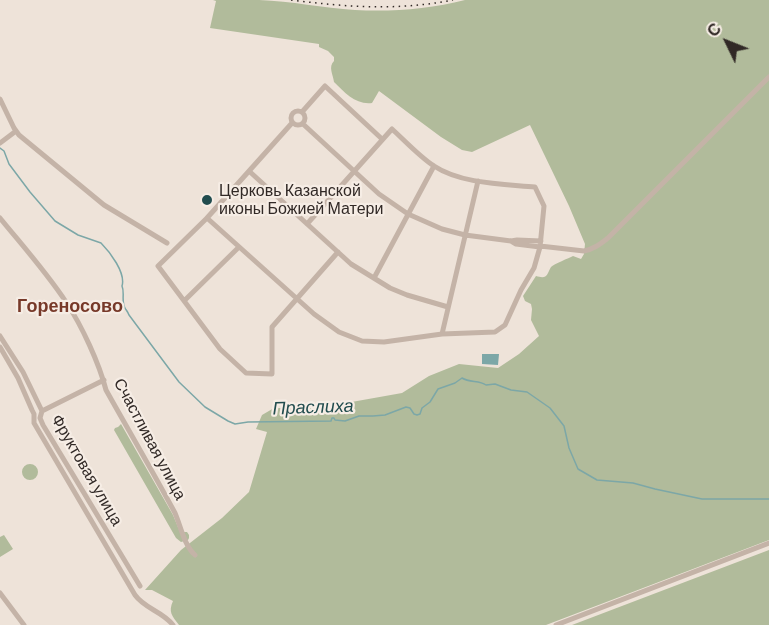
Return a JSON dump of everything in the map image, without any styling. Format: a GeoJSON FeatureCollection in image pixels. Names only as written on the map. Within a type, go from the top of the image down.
{"type":"FeatureCollection","features":[{"type":"Feature","properties":{"kind":"street"},"geometry":{"type":"LineString","coordinates":[[303,124],[379,194],[408,214],[442,229],[465,235],[511,241],[516,244],[584,251],[599,245],[616,230],[769,77]]}},
{"type":"Feature","properties":{"kind":"street"},"geometry":{"type":"LineString","coordinates":[[302,112],[325,86],[382,139]]}},
{"type":"Feature","properties":{"kind":"street"},"geometry":{"type":"LineString","coordinates":[[0,99],[16,131],[104,205],[167,243]]}},
{"type":"Feature","properties":{"kind":"street"},"geometry":{"type":"LineString","coordinates":[[292,123],[291,115],[294,112],[302,112]]}},
{"type":"Feature","properties":{"kind":"street"},"geometry":{"type":"LineString","coordinates":[[302,112],[305,116],[303,124]]}},
{"type":"Feature","properties":{"kind":"street"},"geometry":{"type":"LineString","coordinates":[[292,123],[303,124]]}},
{"type":"Feature","properties":{"kind":"street"},"geometry":{"type":"LineString","coordinates":[[292,123],[207,218],[158,266],[220,349],[246,373],[272,374],[272,327],[338,252]]}},
{"type":"Feature","properties":{"kind":"street"},"geometry":{"type":"LineString","coordinates":[[207,218],[314,314],[339,332],[362,341],[384,342],[442,334],[495,332],[505,325],[534,267],[540,245],[544,206],[535,187],[478,181],[452,175],[434,166],[392,129],[307,224]]}},
{"type":"Feature","properties":{"kind":"street"},"geometry":{"type":"LineString","coordinates":[[0,143],[16,131]]}},
{"type":"Feature","properties":{"kind":"street"},"geometry":{"type":"LineString","coordinates":[[374,278],[434,166]]}},
{"type":"Feature","properties":{"kind":"street"},"geometry":{"type":"LineString","coordinates":[[249,171],[351,264],[390,288],[448,307]]}},
{"type":"Feature","properties":{"kind":"street"},"geometry":{"type":"LineString","coordinates":[[442,334],[478,181]]}},
{"type":"Feature","properties":{"kind":"street","name":"Счастливая улица"},"geometry":{"type":"LineString","coordinates":[[0,218],[66,302],[87,342],[104,380],[106,390],[176,515],[195,555]]}},
{"type":"Feature","properties":{"kind":"street"},"geometry":{"type":"LineString","coordinates":[[185,300],[239,247]]}},
{"type":"Feature","properties":{"kind":"street","name":"Фруктовая улица"},"geometry":{"type":"LineString","coordinates":[[0,336],[23,372],[42,411],[40,418],[43,425],[140,586]]}},
{"type":"Feature","properties":{"kind":"street"},"geometry":{"type":"LineString","coordinates":[[0,346],[34,414],[34,423],[135,595],[163,611],[172,625]]}},
{"type":"Feature","properties":{"kind":"street"},"geometry":{"type":"LineString","coordinates":[[42,411],[104,380]]}},
{"type":"Feature","properties":{"kind":"street"},"geometry":{"type":"LineString","coordinates":[[556,625],[769,543]]}},
{"type":"Feature","properties":{"kind":"street"},"geometry":{"type":"LineString","coordinates":[[0,593],[24,625]]}},
{"type":"Feature","properties":{"kind":"green space"},"geometry":{"type":"Polygon","coordinates":[[[213,0],[259,0],[383,11],[425,8],[465,0],[769,0],[769,540],[546,625],[179,625],[172,614],[173,601],[152,590],[145,590],[181,550],[222,518],[249,492],[267,432],[256,429],[262,415],[274,408],[318,408],[402,393],[429,376],[459,364],[498,368],[519,354],[539,336],[531,320],[531,304],[525,301],[523,296],[536,276],[545,277],[551,267],[573,256],[581,259],[585,244],[530,125],[472,152],[462,150],[379,91],[372,103],[361,102],[351,97],[334,82],[331,68],[334,57],[319,47],[319,44],[210,28],[216,1],[213,0]]]}},
{"type":"Feature","properties":{"kind":"green space"},"geometry":{"type":"Polygon","coordinates":[[[121,424],[173,515],[180,532],[187,532],[189,535],[188,540],[181,542],[176,538],[114,430],[121,424]]]}},
{"type":"Feature","properties":{"kind":"green space"},"geometry":{"type":"Polygon","coordinates":[[[30,464],[38,472],[30,480],[22,472],[30,464]]]}},
{"type":"Feature","properties":{"kind":"green space"},"geometry":{"type":"Polygon","coordinates":[[[4,535],[13,549],[0,557],[0,537],[4,535]]]}},
{"type":"Feature","properties":{"kind":"green space"},"geometry":{"type":"Polygon","coordinates":[[[769,550],[769,625],[572,625],[769,550]]]}},
{"type":"Feature","properties":{"kind":"water"},"geometry":{"type":"Polygon","coordinates":[[[482,354],[499,354],[498,365],[482,364],[482,354]]]}},
{"type":"Feature","properties":{"kind":"waterway","name":"Праслиха"},"geometry":{"type":"LineString","coordinates":[[0,148],[30,192],[55,221],[78,235],[101,243],[105,247],[122,275],[123,303],[129,315],[179,382],[205,407],[228,421],[235,424],[331,421],[332,418],[345,421],[359,416],[385,415],[406,407],[417,415],[430,402],[438,389],[462,378],[527,392],[550,408],[564,426],[569,448],[578,469],[597,480],[633,483],[702,499],[769,499]]}},
{"type":"Feature","properties":{"kind":"railway"},"geometry":{"type":"LineString","coordinates":[[291,0],[372,7],[412,6],[453,0]]}},
{"type":"Feature","properties":{"kind":"place","name":"Церковь Казанской иконы Божией Матери"},"geometry":{"type":"Point","coordinates":[207,200]}},
{"type":"Feature","properties":{"kind":"district","name":"Гореносово"},"geometry":{"type":"Point","coordinates":[70,306]}}]}
